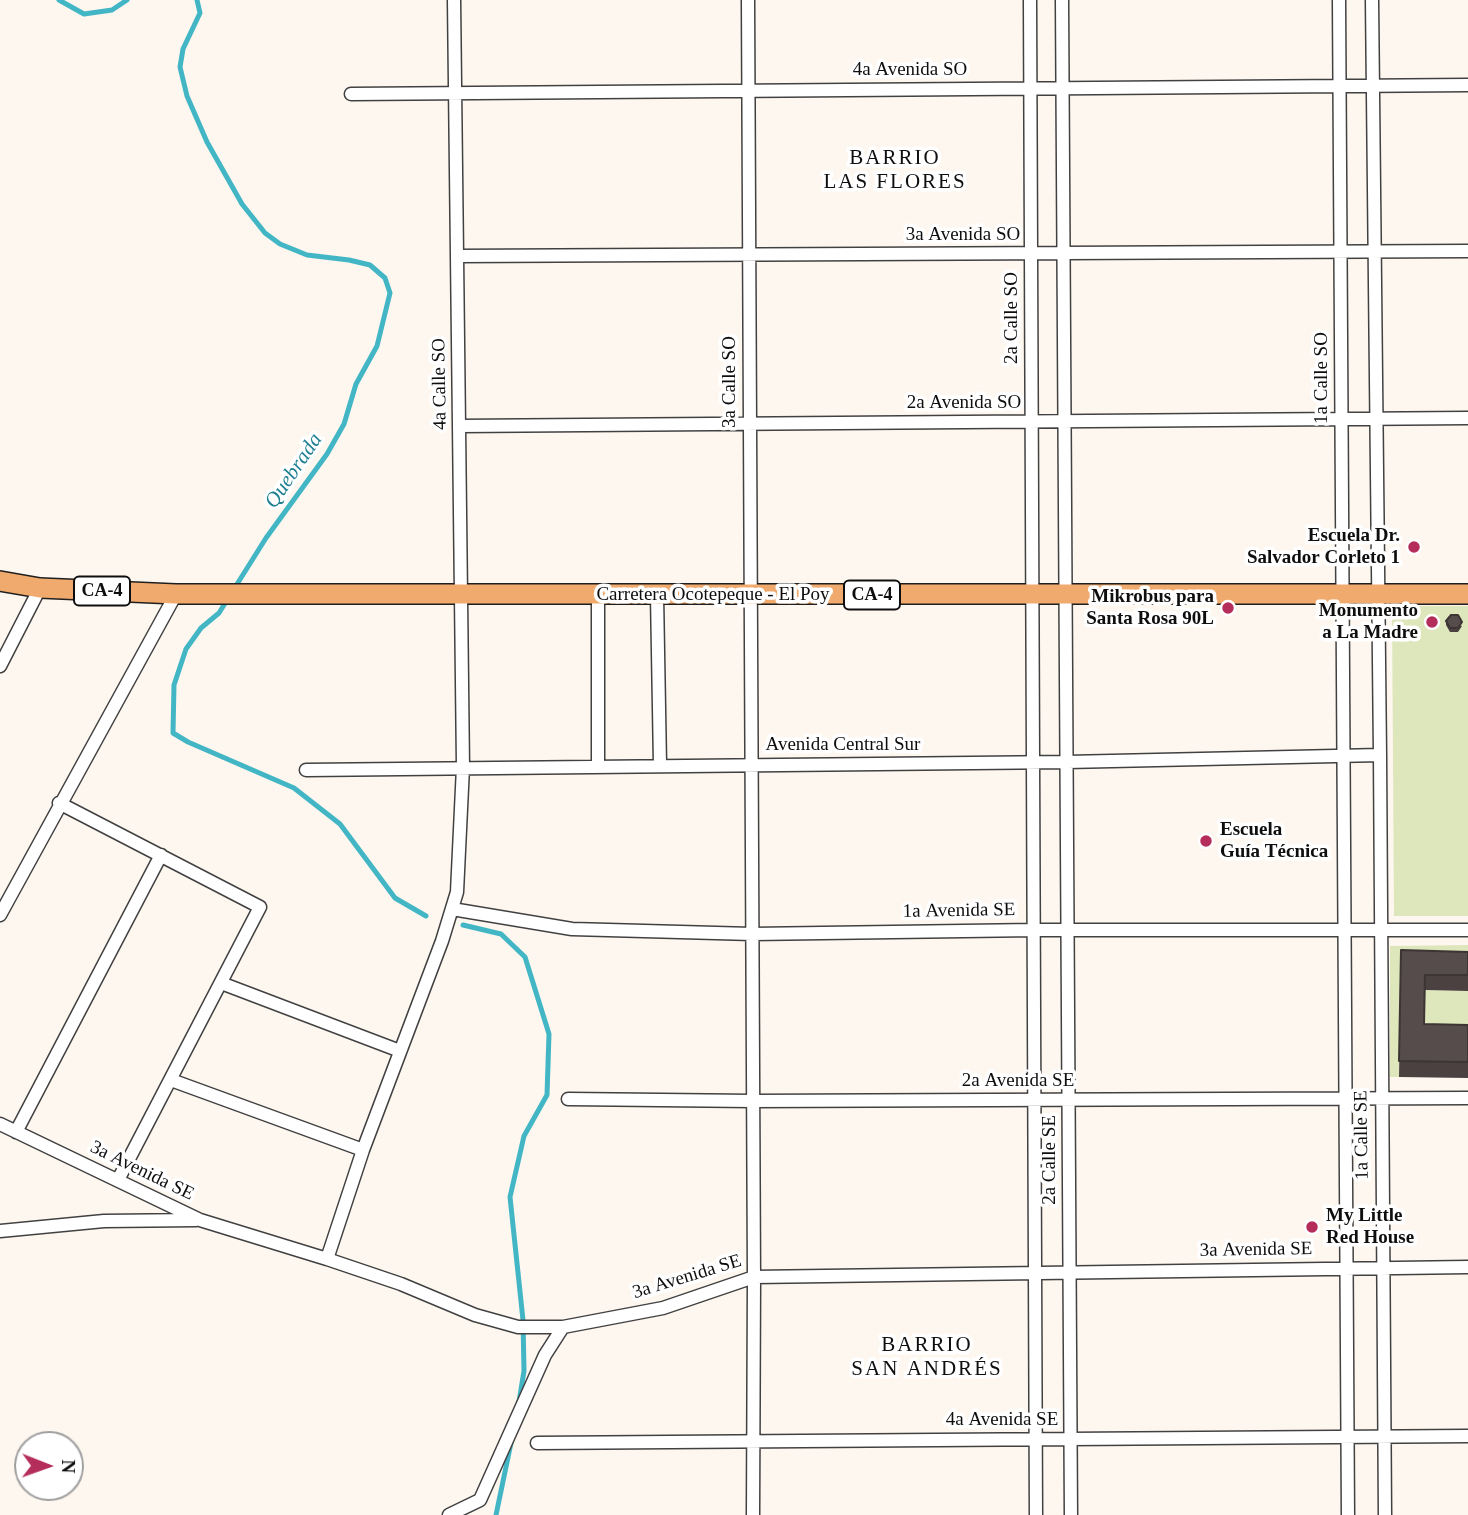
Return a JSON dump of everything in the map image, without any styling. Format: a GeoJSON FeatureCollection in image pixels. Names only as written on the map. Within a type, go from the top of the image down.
{"type":"FeatureCollection","features":[{"type":"Feature","properties":{"kind":"main road","name":"Carretera Ocotepeque - El Poy"},"geometry":{"type":"LineString","coordinates":[[0,581],[40,588],[176,594],[1468,594]]}},
{"type":"Feature","properties":{"kind":"street","name":"4a Calle SO"},"geometry":{"type":"LineString","coordinates":[[327,1259],[363,1150],[457,892],[463,767],[454,0]]}},
{"type":"Feature","properties":{"kind":"street","name":"3a Calle SO"},"geometry":{"type":"LineString","coordinates":[[747,0],[754,1277],[752,1515]]}},
{"type":"Feature","properties":{"kind":"street","name":"2a Calle SO"},"geometry":{"type":"LineString","coordinates":[[1030,0],[1033,763]]}},
{"type":"Feature","properties":{"kind":"street"},"geometry":{"type":"LineString","coordinates":[[1062,0],[1067,762]]}},
{"type":"Feature","properties":{"kind":"street","name":"1a Calle SO"},"geometry":{"type":"LineString","coordinates":[[1339,0],[1343,755]]}},
{"type":"Feature","properties":{"kind":"street"},"geometry":{"type":"LineString","coordinates":[[1372,0],[1380,755]]}},
{"type":"Feature","properties":{"kind":"street","name":"4a Avenida SO"},"geometry":{"type":"LineString","coordinates":[[351,94],[1468,85]]}},
{"type":"Feature","properties":{"kind":"street","name":"3a Avenida SO"},"geometry":{"type":"LineString","coordinates":[[457,256],[1468,251]]}},
{"type":"Feature","properties":{"kind":"street","name":"2a Avenida SO"},"geometry":{"type":"LineString","coordinates":[[460,426],[1468,418]]}},
{"type":"Feature","properties":{"kind":"street"},"geometry":{"type":"LineString","coordinates":[[0,666],[40,588]]}},
{"type":"Feature","properties":{"kind":"street"},"geometry":{"type":"LineString","coordinates":[[0,915],[59,803],[176,594]]}},
{"type":"Feature","properties":{"kind":"street"},"geometry":{"type":"LineString","coordinates":[[598,595],[598,766]]}},
{"type":"Feature","properties":{"kind":"street"},"geometry":{"type":"LineString","coordinates":[[657,595],[660,765]]}},
{"type":"Feature","properties":{"kind":"street","name":"1a Calle SE"},"geometry":{"type":"LineString","coordinates":[[1343,755],[1348,1515]]}},
{"type":"Feature","properties":{"kind":"street","name":"Avenida Central Sur"},"geometry":{"type":"LineString","coordinates":[[306,770],[1033,763],[1380,755]]}},
{"type":"Feature","properties":{"kind":"street","name":"1a Calle SE"},"geometry":{"type":"LineString","coordinates":[[1380,755],[1385,1515]]}},
{"type":"Feature","properties":{"kind":"street","name":"2a Calle SE"},"geometry":{"type":"LineString","coordinates":[[1067,762],[1071,1515]]}},
{"type":"Feature","properties":{"kind":"street","name":"2a Calle SE"},"geometry":{"type":"LineString","coordinates":[[1033,763],[1036,1515]]}},
{"type":"Feature","properties":{"kind":"street"},"geometry":{"type":"LineString","coordinates":[[59,803],[260,907],[118,1180]]}},
{"type":"Feature","properties":{"kind":"street"},"geometry":{"type":"LineString","coordinates":[[16,1132],[161,855]]}},
{"type":"Feature","properties":{"kind":"street","name":"1a Avenida SE"},"geometry":{"type":"LineString","coordinates":[[452,909],[572,929],[752,934],[1034,930],[1468,930]]}},
{"type":"Feature","properties":{"kind":"street"},"geometry":{"type":"LineString","coordinates":[[221,983],[400,1051]]}},
{"type":"Feature","properties":{"kind":"street"},"geometry":{"type":"LineString","coordinates":[[171,1080],[363,1150]]}},
{"type":"Feature","properties":{"kind":"street","name":"2a Avenida SE"},"geometry":{"type":"LineString","coordinates":[[568,1099],[753,1101],[1468,1098]]}},
{"type":"Feature","properties":{"kind":"street","name":"3a Avenida SE"},"geometry":{"type":"LineString","coordinates":[[0,1124],[200,1220],[401,1284],[495,1322],[538,1328],[563,1327],[663,1308],[754,1277],[1468,1267]]}},
{"type":"Feature","properties":{"kind":"street"},"geometry":{"type":"LineString","coordinates":[[0,1231],[104,1221],[200,1220]]}},
{"type":"Feature","properties":{"kind":"street"},"geometry":{"type":"LineString","coordinates":[[449,1515],[480,1500],[545,1355],[563,1327]]}},
{"type":"Feature","properties":{"kind":"street","name":"4a Avenida SE"},"geometry":{"type":"LineString","coordinates":[[537,1443],[1468,1436]]}},
{"type":"Feature","properties":{"kind":"green space"},"geometry":{"type":"Polygon","coordinates":[[[1392,606],[1468,606],[1468,916],[1394,916],[1392,606]]]}},
{"type":"Feature","properties":{"kind":"green space"},"geometry":{"type":"Polygon","coordinates":[[[1468,945],[1468,968],[1401,966],[1399,1077],[1390,1077],[1390,946],[1468,945]]]}},
{"type":"Feature","properties":{"kind":"green space"},"geometry":{"type":"Polygon","coordinates":[[[1425,990],[1468,991],[1468,1041],[1424,1057],[1425,990]]]}},
{"type":"Feature","properties":{"kind":"building"},"geometry":{"type":"Polygon","coordinates":[[[1451,615],[1458,615],[1462,622],[1458,628],[1450,628],[1446,621],[1451,615]]]}},
{"type":"Feature","properties":{"kind":"building"},"geometry":{"type":"Polygon","coordinates":[[[1401,950],[1468,952],[1468,975],[1425,975],[1424,1024],[1468,1025],[1468,1062],[1399,1061],[1401,950]]]}},
{"type":"Feature","properties":{"kind":"waterway","name":"Quebrada"},"geometry":{"type":"LineString","coordinates":[[59,0],[84,14],[112,10],[127,0]]}},
{"type":"Feature","properties":{"kind":"waterway","name":"Quebrada"},"geometry":{"type":"LineString","coordinates":[[197,0],[200,13],[183,49],[180,67],[187,96],[207,142],[242,204],[265,233],[280,244],[307,255],[370,265],[385,278],[390,293],[377,346],[356,384],[344,424],[327,454],[266,538],[234,589]]}},
{"type":"Feature","properties":{"kind":"waterway","name":"Quebrada"},"geometry":{"type":"LineString","coordinates":[[227,600],[219,613],[201,628],[186,649],[174,685],[173,733],[294,788],[340,824],[395,898],[426,916]]}},
{"type":"Feature","properties":{"kind":"waterway"},"geometry":{"type":"LineString","coordinates":[[463,925],[501,934],[525,957],[549,1034],[547,1095],[524,1136],[510,1197],[523,1320],[524,1371],[519,1402]]}},
{"type":"Feature","properties":{"kind":"waterway"},"geometry":{"type":"LineString","coordinates":[[496,1515],[511,1443]]}},
{"type":"Feature","properties":{"kind":"place","name":"Escuela Dr. Salvador Corleto 1"},"geometry":{"type":"Point","coordinates":[1414,547]}},
{"type":"Feature","properties":{"kind":"place","name":"Mikrobus para Santa Rosa 90L"},"geometry":{"type":"Point","coordinates":[1228,608]}},
{"type":"Feature","properties":{"kind":"place","name":"Monumento a La Madre"},"geometry":{"type":"Point","coordinates":[1432,622]}},
{"type":"Feature","properties":{"kind":"place","name":"Escuela Guía Técnica"},"geometry":{"type":"Point","coordinates":[1206,841]}},
{"type":"Feature","properties":{"kind":"place","name":"My Little Red House"},"geometry":{"type":"Point","coordinates":[1312,1227]}},
{"type":"Feature","properties":{"kind":"district","name":"BARRIO LAS FLORES"},"geometry":{"type":"Point","coordinates":[895,170]}},
{"type":"Feature","properties":{"kind":"district","name":"BARRIO SAN ANDRÉS"},"geometry":{"type":"Point","coordinates":[927,1357]}}]}
